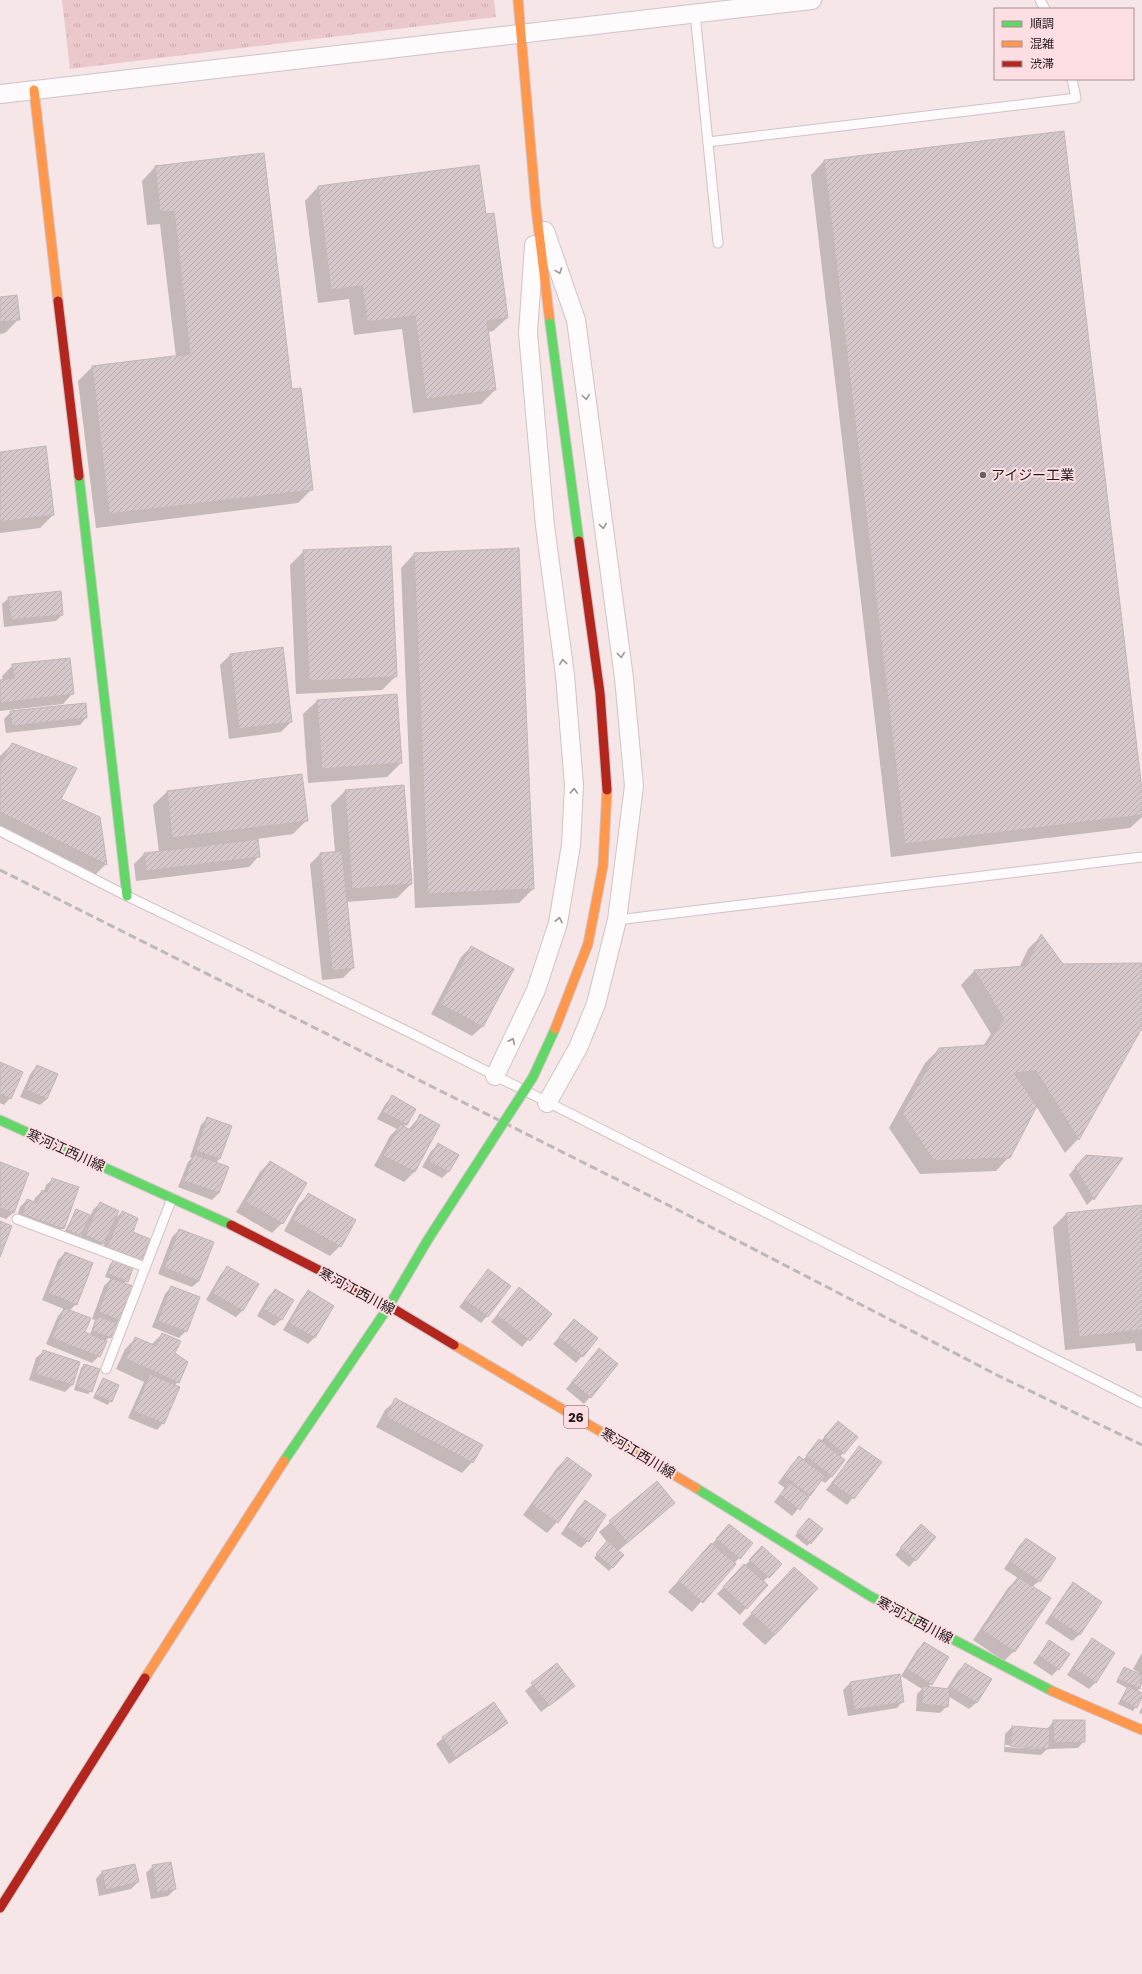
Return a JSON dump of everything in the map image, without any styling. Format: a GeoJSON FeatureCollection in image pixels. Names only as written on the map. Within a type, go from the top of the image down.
{"type":"FeatureCollection","features":[{"type":"Feature","properties":{"kind":"street"},"geometry":{"type":"LineString","coordinates":[[0,1908],[265,1488],[389,1306],[427,1241],[533,1076],[558,1022],[588,944],[603,866],[608,796],[600,693],[536,208],[518,0]]}},
{"type":"Feature","properties":{"kind":"street"},"geometry":{"type":"LineString","coordinates":[[0,94],[812,0]]}},
{"type":"Feature","properties":{"kind":"street"},"geometry":{"type":"LineString","coordinates":[[34,90],[127,896]]}},
{"type":"Feature","properties":{"kind":"street"},"geometry":{"type":"LineString","coordinates":[[536,208],[576,320],[624,678],[634,786],[617,920],[596,1004],[578,1048],[548,1103]]}},
{"type":"Feature","properties":{"kind":"street"},"geometry":{"type":"LineString","coordinates":[[495,1076],[536,990],[558,923],[571,845],[574,785],[565,675],[545,526],[528,333],[536,208]]}},
{"type":"Feature","properties":{"kind":"street","name":"寒河江西川線"},"geometry":{"type":"LineString","coordinates":[[0,1120],[221,1220],[389,1306],[686,1482],[870,1596],[1039,1685],[1142,1730]]}},
{"type":"Feature","properties":{"kind":"lane"},"geometry":{"type":"LineString","coordinates":[[695,13],[718,242]]}},
{"type":"Feature","properties":{"kind":"lane"},"geometry":{"type":"LineString","coordinates":[[708,142],[1076,98],[1072,80]]}},
{"type":"Feature","properties":{"kind":"lane"},"geometry":{"type":"LineString","coordinates":[[0,831],[127,896],[415,1035],[1142,1403]]}},
{"type":"Feature","properties":{"kind":"lane"},"geometry":{"type":"LineString","coordinates":[[617,920],[1142,857]]}},
{"type":"Feature","properties":{"kind":"lane"},"geometry":{"type":"LineString","coordinates":[[106,1369],[172,1198]]}},
{"type":"Feature","properties":{"kind":"lane"},"geometry":{"type":"LineString","coordinates":[[17,1219],[145,1267]]}},
{"type":"Feature","properties":{"kind":"green space"},"geometry":{"type":"Polygon","coordinates":[[[62,0],[494,0],[496,17],[70,69],[62,0]]]}},
{"type":"Feature","properties":{"kind":"building","name":"アイジー工業"},"geometry":{"type":"Polygon","coordinates":[[[1064,131],[1142,790],[1142,815],[905,844],[824,160],[1064,131]]]}},
{"type":"Feature","properties":{"kind":"building"},"geometry":{"type":"Polygon","coordinates":[[[264,153],[292,389],[301,388],[313,490],[109,514],[92,366],[190,354],[174,211],[160,212],[155,166],[264,153]]]}},
{"type":"Feature","properties":{"kind":"building"},"geometry":{"type":"Polygon","coordinates":[[[479,165],[486,214],[494,213],[508,318],[487,321],[496,390],[426,399],[415,316],[367,322],[362,286],[331,290],[318,186],[479,165]]]}},
{"type":"Feature","properties":{"kind":"building"},"geometry":{"type":"Polygon","coordinates":[[[17,295],[20,320],[0,322],[0,297],[17,295]]]}},
{"type":"Feature","properties":{"kind":"building"},"geometry":{"type":"Polygon","coordinates":[[[46,446],[54,515],[0,522],[0,452],[46,446]]]}},
{"type":"Feature","properties":{"kind":"building"},"geometry":{"type":"Polygon","coordinates":[[[391,546],[397,677],[309,681],[303,550],[391,546]]]}},
{"type":"Feature","properties":{"kind":"building"},"geometry":{"type":"Polygon","coordinates":[[[519,548],[534,889],[428,894],[414,553],[519,548]]]}},
{"type":"Feature","properties":{"kind":"building"},"geometry":{"type":"Polygon","coordinates":[[[61,591],[63,615],[11,620],[8,597],[61,591]]]}},
{"type":"Feature","properties":{"kind":"building"},"geometry":{"type":"Polygon","coordinates":[[[283,647],[292,722],[239,729],[230,654],[283,647]]]}},
{"type":"Feature","properties":{"kind":"building"},"geometry":{"type":"Polygon","coordinates":[[[70,658],[74,694],[0,703],[0,680],[14,678],[12,664],[70,658]]]}},
{"type":"Feature","properties":{"kind":"building"},"geometry":{"type":"Polygon","coordinates":[[[397,694],[402,763],[322,769],[317,700],[397,694]]]}},
{"type":"Feature","properties":{"kind":"building"},"geometry":{"type":"Polygon","coordinates":[[[86,703],[87,718],[12,726],[10,711],[86,703]]]}},
{"type":"Feature","properties":{"kind":"building"},"geometry":{"type":"Polygon","coordinates":[[[12,743],[77,768],[61,799],[100,817],[107,865],[0,812],[0,764],[12,743]]]}},
{"type":"Feature","properties":{"kind":"building"},"geometry":{"type":"Polygon","coordinates":[[[302,774],[308,821],[172,838],[167,791],[302,774]]]}},
{"type":"Feature","properties":{"kind":"building"},"geometry":{"type":"Polygon","coordinates":[[[404,785],[412,884],[352,889],[345,790],[404,785]]]}},
{"type":"Feature","properties":{"kind":"building"},"geometry":{"type":"Polygon","coordinates":[[[258,839],[260,857],[146,871],[144,853],[258,839]]]}},
{"type":"Feature","properties":{"kind":"building"},"geometry":{"type":"Polygon","coordinates":[[[342,851],[354,968],[332,971],[320,853],[342,851]]]}},
{"type":"Feature","properties":{"kind":"building"},"geometry":{"type":"Polygon","coordinates":[[[1041,934],[1063,964],[1142,963],[1142,1028],[1079,1140],[1036,1071],[1014,1073],[1037,1106],[1010,1158],[934,1161],[902,1113],[939,1048],[987,1045],[1004,1019],[974,970],[1026,966],[1041,934]]]}},
{"type":"Feature","properties":{"kind":"building"},"geometry":{"type":"Polygon","coordinates":[[[471,946],[514,969],[483,1027],[440,1004],[471,946]]]}},
{"type":"Feature","properties":{"kind":"building"},"geometry":{"type":"Polygon","coordinates":[[[0,1062],[23,1072],[11,1099],[0,1094],[0,1062]]]}},
{"type":"Feature","properties":{"kind":"building"},"geometry":{"type":"Polygon","coordinates":[[[37,1065],[58,1074],[47,1099],[26,1090],[37,1065]]]}},
{"type":"Feature","properties":{"kind":"building"},"geometry":{"type":"Polygon","coordinates":[[[392,1095],[416,1109],[407,1125],[383,1112],[392,1095]]]}},
{"type":"Feature","properties":{"kind":"building"},"geometry":{"type":"Polygon","coordinates":[[[420,1114],[440,1125],[415,1172],[383,1156],[400,1124],[412,1131],[420,1114]]]}},
{"type":"Feature","properties":{"kind":"building"},"geometry":{"type":"Polygon","coordinates":[[[207,1117],[232,1126],[220,1159],[196,1151],[207,1117]]]}},
{"type":"Feature","properties":{"kind":"building"},"geometry":{"type":"Polygon","coordinates":[[[438,1143],[459,1155],[449,1172],[428,1161],[438,1143]]]}},
{"type":"Feature","properties":{"kind":"building"},"geometry":{"type":"Polygon","coordinates":[[[194,1154],[229,1167],[219,1193],[184,1181],[194,1154]]]}},
{"type":"Feature","properties":{"kind":"building"},"geometry":{"type":"Polygon","coordinates":[[[1086,1155],[1123,1158],[1094,1200],[1075,1167],[1086,1155]]]}},
{"type":"Feature","properties":{"kind":"building"},"geometry":{"type":"Polygon","coordinates":[[[270,1161],[307,1183],[283,1224],[246,1202],[270,1161]]]}},
{"type":"Feature","properties":{"kind":"building"},"geometry":{"type":"Polygon","coordinates":[[[0,1162],[29,1173],[14,1213],[0,1208],[0,1162]]]}},
{"type":"Feature","properties":{"kind":"building"},"geometry":{"type":"Polygon","coordinates":[[[52,1178],[79,1187],[64,1229],[22,1214],[27,1199],[37,1203],[42,1190],[47,1192],[52,1178]]]}},
{"type":"Feature","properties":{"kind":"building"},"geometry":{"type":"Polygon","coordinates":[[[308,1193],[356,1220],[341,1247],[293,1220],[308,1193]]]}},
{"type":"Feature","properties":{"kind":"building"},"geometry":{"type":"Polygon","coordinates":[[[100,1202],[119,1211],[104,1244],[85,1235],[100,1202]]]}},
{"type":"Feature","properties":{"kind":"building"},"geometry":{"type":"Polygon","coordinates":[[[1142,1205],[1142,1330],[1079,1337],[1066,1213],[1142,1205]]]}},
{"type":"Feature","properties":{"kind":"building"},"geometry":{"type":"Polygon","coordinates":[[[76,1209],[90,1215],[81,1236],[67,1230],[76,1209]]]}},
{"type":"Feature","properties":{"kind":"building"},"geometry":{"type":"Polygon","coordinates":[[[122,1211],[138,1218],[133,1232],[150,1239],[142,1261],[107,1247],[122,1211]]]}},
{"type":"Feature","properties":{"kind":"building"},"geometry":{"type":"Polygon","coordinates":[[[0,1221],[12,1226],[0,1257],[0,1221]]]}},
{"type":"Feature","properties":{"kind":"building"},"geometry":{"type":"Polygon","coordinates":[[[179,1229],[214,1242],[199,1281],[164,1268],[179,1229]]]}},
{"type":"Feature","properties":{"kind":"building"},"geometry":{"type":"Polygon","coordinates":[[[65,1252],[93,1263],[77,1305],[48,1293],[65,1252]]]}},
{"type":"Feature","properties":{"kind":"building"},"geometry":{"type":"Polygon","coordinates":[[[113,1260],[133,1268],[128,1282],[108,1274],[113,1260]]]}},
{"type":"Feature","properties":{"kind":"building"},"geometry":{"type":"Polygon","coordinates":[[[227,1266],[259,1284],[243,1311],[212,1293],[227,1266]]]}},
{"type":"Feature","properties":{"kind":"building"},"geometry":{"type":"Polygon","coordinates":[[[488,1269],[511,1286],[488,1317],[465,1300],[488,1269]]]}},
{"type":"Feature","properties":{"kind":"building"},"geometry":{"type":"Polygon","coordinates":[[[111,1278],[133,1286],[119,1320],[98,1312],[111,1278]]]}},
{"type":"Feature","properties":{"kind":"building"},"geometry":{"type":"Polygon","coordinates":[[[171,1286],[200,1297],[187,1332],[158,1321],[171,1286]]]}},
{"type":"Feature","properties":{"kind":"building"},"geometry":{"type":"Polygon","coordinates":[[[519,1287],[552,1314],[530,1341],[497,1315],[519,1287]]]}},
{"type":"Feature","properties":{"kind":"building"},"geometry":{"type":"Polygon","coordinates":[[[275,1289],[294,1300],[282,1320],[263,1309],[275,1289]]]}},
{"type":"Feature","properties":{"kind":"building"},"geometry":{"type":"Polygon","coordinates":[[[308,1290],[334,1306],[315,1338],[289,1323],[308,1290]]]}},
{"type":"Feature","properties":{"kind":"building"},"geometry":{"type":"Polygon","coordinates":[[[64,1308],[91,1318],[85,1332],[107,1341],[100,1357],[52,1338],[64,1308]]]}},
{"type":"Feature","properties":{"kind":"building"},"geometry":{"type":"Polygon","coordinates":[[[98,1316],[117,1323],[111,1338],[92,1331],[98,1316]]]}},
{"type":"Feature","properties":{"kind":"building"},"geometry":{"type":"Polygon","coordinates":[[[574,1319],[598,1338],[583,1357],[559,1337],[574,1319]]]}},
{"type":"Feature","properties":{"kind":"building"},"geometry":{"type":"Polygon","coordinates":[[[162,1333],[181,1341],[175,1353],[188,1362],[179,1383],[126,1359],[135,1337],[156,1346],[162,1333]]]}},
{"type":"Feature","properties":{"kind":"building"},"geometry":{"type":"Polygon","coordinates":[[[599,1348],[618,1364],[591,1398],[572,1382],[599,1348]]]}},
{"type":"Feature","properties":{"kind":"building"},"geometry":{"type":"Polygon","coordinates":[[[43,1350],[80,1362],[73,1385],[35,1374],[43,1350]]]}},
{"type":"Feature","properties":{"kind":"building"},"geometry":{"type":"Polygon","coordinates":[[[84,1364],[100,1369],[92,1392],[76,1387],[84,1364]]]}},
{"type":"Feature","properties":{"kind":"building"},"geometry":{"type":"Polygon","coordinates":[[[150,1374],[180,1387],[164,1424],[134,1411],[150,1374]]]}},
{"type":"Feature","properties":{"kind":"building"},"geometry":{"type":"Polygon","coordinates":[[[103,1378],[119,1385],[112,1402],[95,1395],[103,1378]]]}},
{"type":"Feature","properties":{"kind":"building"},"geometry":{"type":"Polygon","coordinates":[[[395,1398],[483,1445],[473,1463],[386,1417],[395,1398]]]}},
{"type":"Feature","properties":{"kind":"building"},"geometry":{"type":"Polygon","coordinates":[[[838,1421],[858,1437],[844,1454],[824,1437],[838,1421]]]}},
{"type":"Feature","properties":{"kind":"building"},"geometry":{"type":"Polygon","coordinates":[[[819,1439],[845,1460],[832,1477],[806,1456],[819,1439]]]}},
{"type":"Feature","properties":{"kind":"building"},"geometry":{"type":"Polygon","coordinates":[[[859,1446],[882,1462],[854,1499],[832,1483],[859,1446]]]}},
{"type":"Feature","properties":{"kind":"building"},"geometry":{"type":"Polygon","coordinates":[[[799,1456],[825,1476],[810,1496],[784,1476],[799,1456]]]}},
{"type":"Feature","properties":{"kind":"building"},"geometry":{"type":"Polygon","coordinates":[[[567,1457],[592,1475],[558,1523],[532,1505],[567,1457]]]}},
{"type":"Feature","properties":{"kind":"building"},"geometry":{"type":"Polygon","coordinates":[[[657,1481],[675,1503],[627,1543],[609,1521],[657,1481]]]}},
{"type":"Feature","properties":{"kind":"building"},"geometry":{"type":"Polygon","coordinates":[[[789,1482],[809,1497],[800,1510],[780,1495],[789,1482]]]}},
{"type":"Feature","properties":{"kind":"building"},"geometry":{"type":"Polygon","coordinates":[[[585,1500],[606,1515],[589,1542],[567,1527],[585,1500]]]}},
{"type":"Feature","properties":{"kind":"building"},"geometry":{"type":"Polygon","coordinates":[[[809,1518],[823,1529],[811,1544],[797,1532],[809,1518]]]}},
{"type":"Feature","properties":{"kind":"building"},"geometry":{"type":"Polygon","coordinates":[[[729,1524],[753,1543],[740,1559],[716,1539],[729,1524]]]}},
{"type":"Feature","properties":{"kind":"building"},"geometry":{"type":"Polygon","coordinates":[[[921,1524],[936,1537],[916,1561],[900,1548],[921,1524]]]}},
{"type":"Feature","properties":{"kind":"building"},"geometry":{"type":"Polygon","coordinates":[[[1026,1538],[1056,1558],[1040,1582],[1010,1562],[1026,1538]]]}},
{"type":"Feature","properties":{"kind":"building"},"geometry":{"type":"Polygon","coordinates":[[[607,1541],[624,1555],[613,1568],[596,1554],[607,1541]]]}},
{"type":"Feature","properties":{"kind":"building"},"geometry":{"type":"Polygon","coordinates":[[[711,1543],[736,1564],[703,1603],[678,1581],[711,1543]]]}},
{"type":"Feature","properties":{"kind":"building"},"geometry":{"type":"Polygon","coordinates":[[[762,1546],[782,1564],[769,1578],[749,1560],[762,1546]]]}},
{"type":"Feature","properties":{"kind":"building"},"geometry":{"type":"Polygon","coordinates":[[[744,1564],[768,1585],[747,1609],[723,1587],[744,1564]]]}},
{"type":"Feature","properties":{"kind":"building"},"geometry":{"type":"Polygon","coordinates":[[[794,1567],[818,1588],[775,1635],[751,1613],[794,1567]]]}},
{"type":"Feature","properties":{"kind":"building"},"geometry":{"type":"Polygon","coordinates":[[[1018,1577],[1051,1598],[1015,1652],[982,1630],[1018,1577]]]}},
{"type":"Feature","properties":{"kind":"building"},"geometry":{"type":"Polygon","coordinates":[[[1073,1582],[1102,1602],[1080,1635],[1051,1616],[1073,1582]]]}},
{"type":"Feature","properties":{"kind":"building"},"geometry":{"type":"Polygon","coordinates":[[[1092,1638],[1115,1653],[1096,1683],[1073,1668],[1092,1638]]]}},
{"type":"Feature","properties":{"kind":"building"},"geometry":{"type":"Polygon","coordinates":[[[1049,1640],[1070,1654],[1059,1670],[1039,1656],[1049,1640]]]}},
{"type":"Feature","properties":{"kind":"building"},"geometry":{"type":"Polygon","coordinates":[[[924,1642],[949,1657],[932,1685],[907,1669],[924,1642]]]}},
{"type":"Feature","properties":{"kind":"building"},"geometry":{"type":"Polygon","coordinates":[[[557,1663],[575,1686],[549,1706],[531,1683],[557,1663]]]}},
{"type":"Feature","properties":{"kind":"building"},"geometry":{"type":"Polygon","coordinates":[[[965,1663],[992,1679],[977,1703],[950,1687],[965,1663]]]}},
{"type":"Feature","properties":{"kind":"building"},"geometry":{"type":"Polygon","coordinates":[[[1124,1667],[1142,1675],[1140,1689],[1118,1679],[1124,1667]]]}},
{"type":"Feature","properties":{"kind":"building"},"geometry":{"type":"Polygon","coordinates":[[[900,1674],[904,1702],[854,1710],[850,1682],[900,1674]]]}},
{"type":"Feature","properties":{"kind":"building"},"geometry":{"type":"Polygon","coordinates":[[[923,1686],[950,1689],[948,1707],[922,1704],[923,1686]]]}},
{"type":"Feature","properties":{"kind":"building"},"geometry":{"type":"Polygon","coordinates":[[[1128,1686],[1142,1693],[1142,1698],[1137,1708],[1121,1700],[1128,1686]]]}},
{"type":"Feature","properties":{"kind":"building"},"geometry":{"type":"Polygon","coordinates":[[[494,1702],[508,1723],[456,1758],[442,1737],[494,1702]]]}},
{"type":"Feature","properties":{"kind":"building"},"geometry":{"type":"Polygon","coordinates":[[[1053,1720],[1085,1720],[1085,1742],[1054,1743],[1053,1720]]]}},
{"type":"Feature","properties":{"kind":"building"},"geometry":{"type":"Polygon","coordinates":[[[1012,1726],[1050,1729],[1049,1749],[1010,1746],[1012,1726]]]}},
{"type":"Feature","properties":{"kind":"building"},"geometry":{"type":"Polygon","coordinates":[[[171,1862],[176,1889],[157,1893],[152,1865],[171,1862]]]}},
{"type":"Feature","properties":{"kind":"building"},"geometry":{"type":"Polygon","coordinates":[[[135,1864],[139,1882],[106,1890],[102,1871],[135,1864]]]}},
{"type":"Feature","properties":{"kind":"railway"},"geometry":{"type":"LineString","coordinates":[[0,870],[680,1211],[999,1376],[1142,1445]]}},
{"type":"Feature","properties":{"kind":"traffic: fast"},"geometry":{"type":"LineString","coordinates":[[550,323],[579,541]]}},
{"type":"Feature","properties":{"kind":"traffic: fast"},"geometry":{"type":"LineString","coordinates":[[79,476],[127,896]]}},
{"type":"Feature","properties":{"kind":"traffic: fast"},"geometry":{"type":"LineString","coordinates":[[427,1241],[533,1077],[555,1029]]}},
{"type":"Feature","properties":{"kind":"traffic: fast"},"geometry":{"type":"LineString","coordinates":[[0,1120],[231,1225]]}},
{"type":"Feature","properties":{"kind":"traffic: fast"},"geometry":{"type":"LineString","coordinates":[[284,1461],[389,1306],[427,1241]]}},
{"type":"Feature","properties":{"kind":"traffic: fast"},"geometry":{"type":"LineString","coordinates":[[696,1488],[870,1596],[1052,1691]]}},
{"type":"Feature","properties":{"kind":"traffic: slow"},"geometry":{"type":"LineString","coordinates":[[518,0],[536,208],[550,323]]}},
{"type":"Feature","properties":{"kind":"traffic: slow"},"geometry":{"type":"LineString","coordinates":[[34,90],[58,301]]}},
{"type":"Feature","properties":{"kind":"traffic: slow"},"geometry":{"type":"LineString","coordinates":[[555,1029],[588,944],[603,866],[607,790]]}},
{"type":"Feature","properties":{"kind":"traffic: slow"},"geometry":{"type":"LineString","coordinates":[[454,1345],[696,1488]]}},
{"type":"Feature","properties":{"kind":"traffic: slow"},"geometry":{"type":"LineString","coordinates":[[145,1678],[284,1461]]}},
{"type":"Feature","properties":{"kind":"traffic: slow"},"geometry":{"type":"LineString","coordinates":[[1052,1691],[1142,1730]]}},
{"type":"Feature","properties":{"kind":"traffic: jam"},"geometry":{"type":"LineString","coordinates":[[58,301],[79,476]]}},
{"type":"Feature","properties":{"kind":"traffic: jam"},"geometry":{"type":"LineString","coordinates":[[579,541],[600,693],[607,790]]}},
{"type":"Feature","properties":{"kind":"traffic: jam"},"geometry":{"type":"LineString","coordinates":[[231,1225],[389,1306],[454,1345]]}},
{"type":"Feature","properties":{"kind":"traffic: jam"},"geometry":{"type":"LineString","coordinates":[[0,1908],[145,1678]]}},
{"type":"Feature","properties":{"kind":"place","name":"アイジー工業"},"geometry":{"type":"Point","coordinates":[983,475]}}]}
